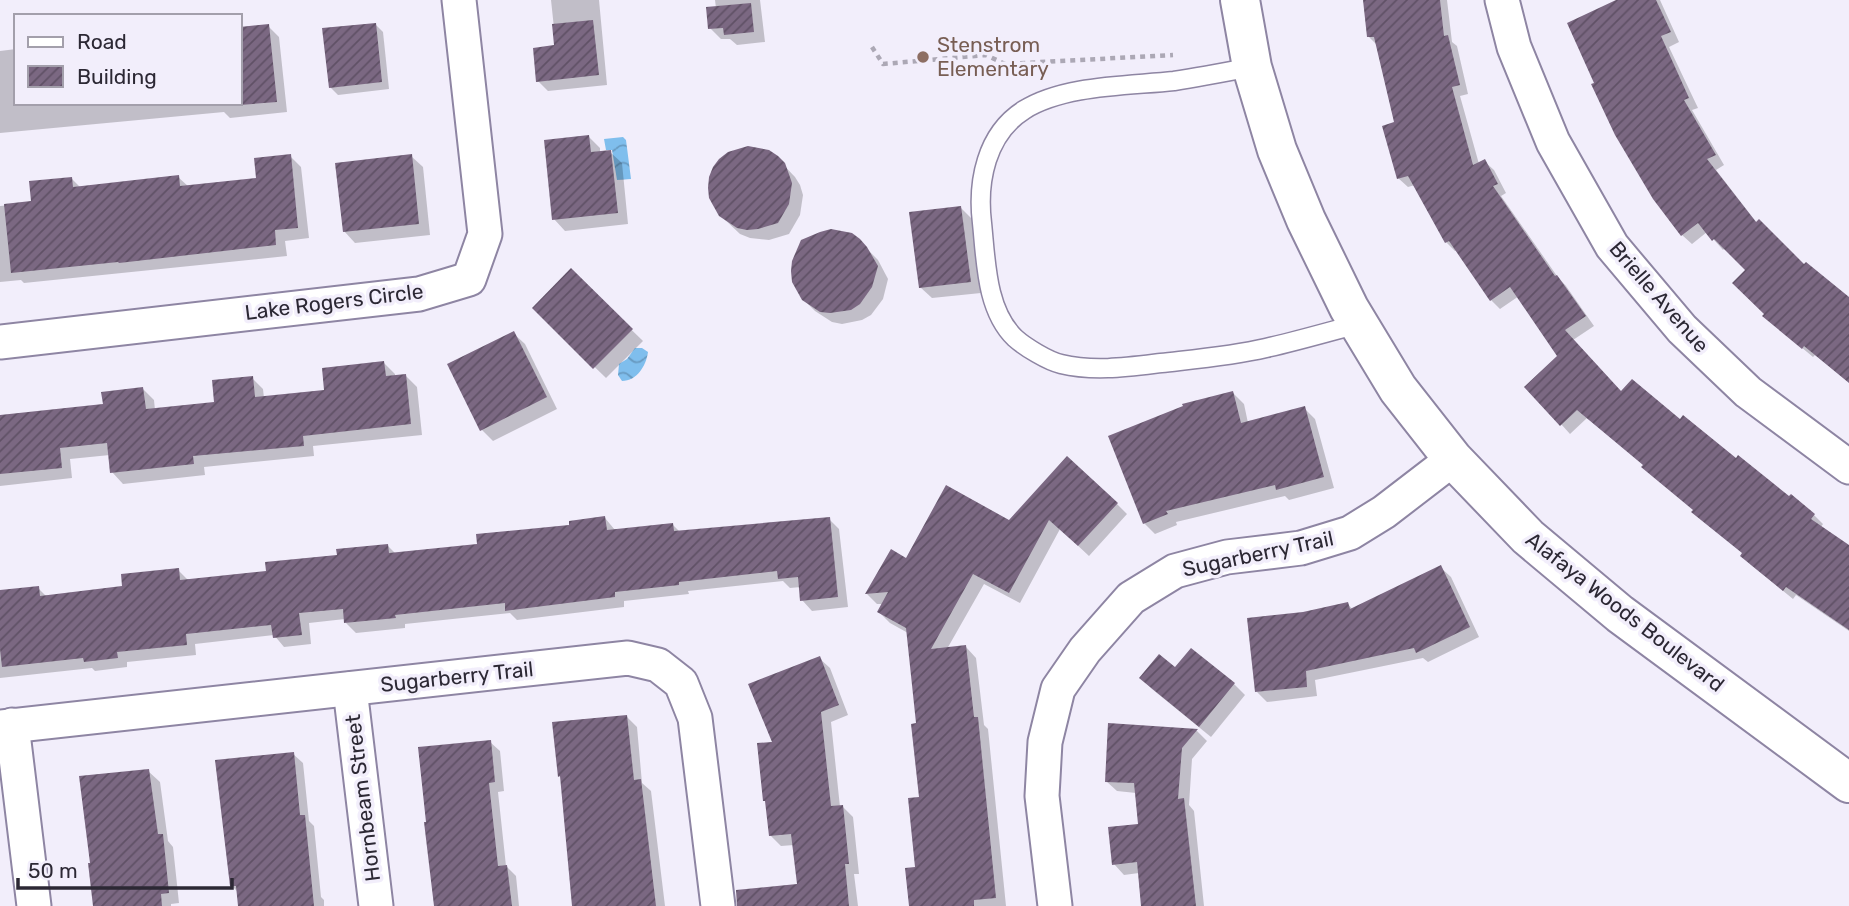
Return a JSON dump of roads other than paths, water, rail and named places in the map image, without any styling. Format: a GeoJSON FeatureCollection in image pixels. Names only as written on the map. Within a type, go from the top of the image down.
{"type":"FeatureCollection","features":[{"type":"Feature","properties":{"kind":"street","name":"Lake Rogers Circle"},"geometry":{"type":"LineString","coordinates":[[0,342],[419,294],[469,279],[485,234],[459,0]]}},
{"type":"Feature","properties":{"kind":"street","name":"Alafaya Woods Boulevard"},"geometry":{"type":"LineString","coordinates":[[1240,0],[1252,67],[1277,150],[1306,220],[1349,308],[1398,389],[1453,459],[1528,537],[1620,614],[1849,783]]}},
{"type":"Feature","properties":{"kind":"street","name":"Brielle Avenue"},"geometry":{"type":"LineString","coordinates":[[1502,0],[1514,47],[1553,142],[1612,246],[1682,330],[1748,392],[1849,467]]}},
{"type":"Feature","properties":{"kind":"street","name":"Sugarberry Trail"},"geometry":{"type":"LineString","coordinates":[[1055,906],[1042,796],[1045,741],[1058,689],[1085,650],[1131,598],[1175,571],[1227,557],[1301,548],[1350,533],[1384,512],[1453,459]]}},
{"type":"Feature","properties":{"kind":"street","name":"Sugarberry Trail"},"geometry":{"type":"LineString","coordinates":[[6,726],[628,658],[658,665],[681,683],[695,718],[718,906]]}},
{"type":"Feature","properties":{"kind":"street","name":"Hornbeam Street"},"geometry":{"type":"LineString","coordinates":[[350,689],[376,906]]}},
{"type":"Feature","properties":{"kind":"street"},"geometry":{"type":"LineString","coordinates":[[6,726],[34,906]]}},
{"type":"Feature","properties":{"kind":"lane"},"geometry":{"type":"LineString","coordinates":[[1252,67],[1176,80],[1078,91],[1054,97],[1025,110],[1008,123],[989,151],[981,177],[981,215],[990,292],[999,316],[1015,338],[1059,364],[1115,369],[1264,349],[1358,324]]}},
{"type":"Feature","properties":{"kind":"water"},"geometry":{"type":"Polygon","coordinates":[[[623,137],[626,140],[631,179],[617,180],[612,150],[606,150],[604,139],[623,137]]]}},
{"type":"Feature","properties":{"kind":"water"},"geometry":{"type":"Polygon","coordinates":[[[635,348],[648,352],[645,362],[636,376],[622,381],[618,375],[619,364],[627,359],[635,348]]]}},
{"type":"Feature","properties":{"kind":"place","name":"Stenstrom Elementary"},"geometry":{"type":"Point","coordinates":[923,57]}}]}
